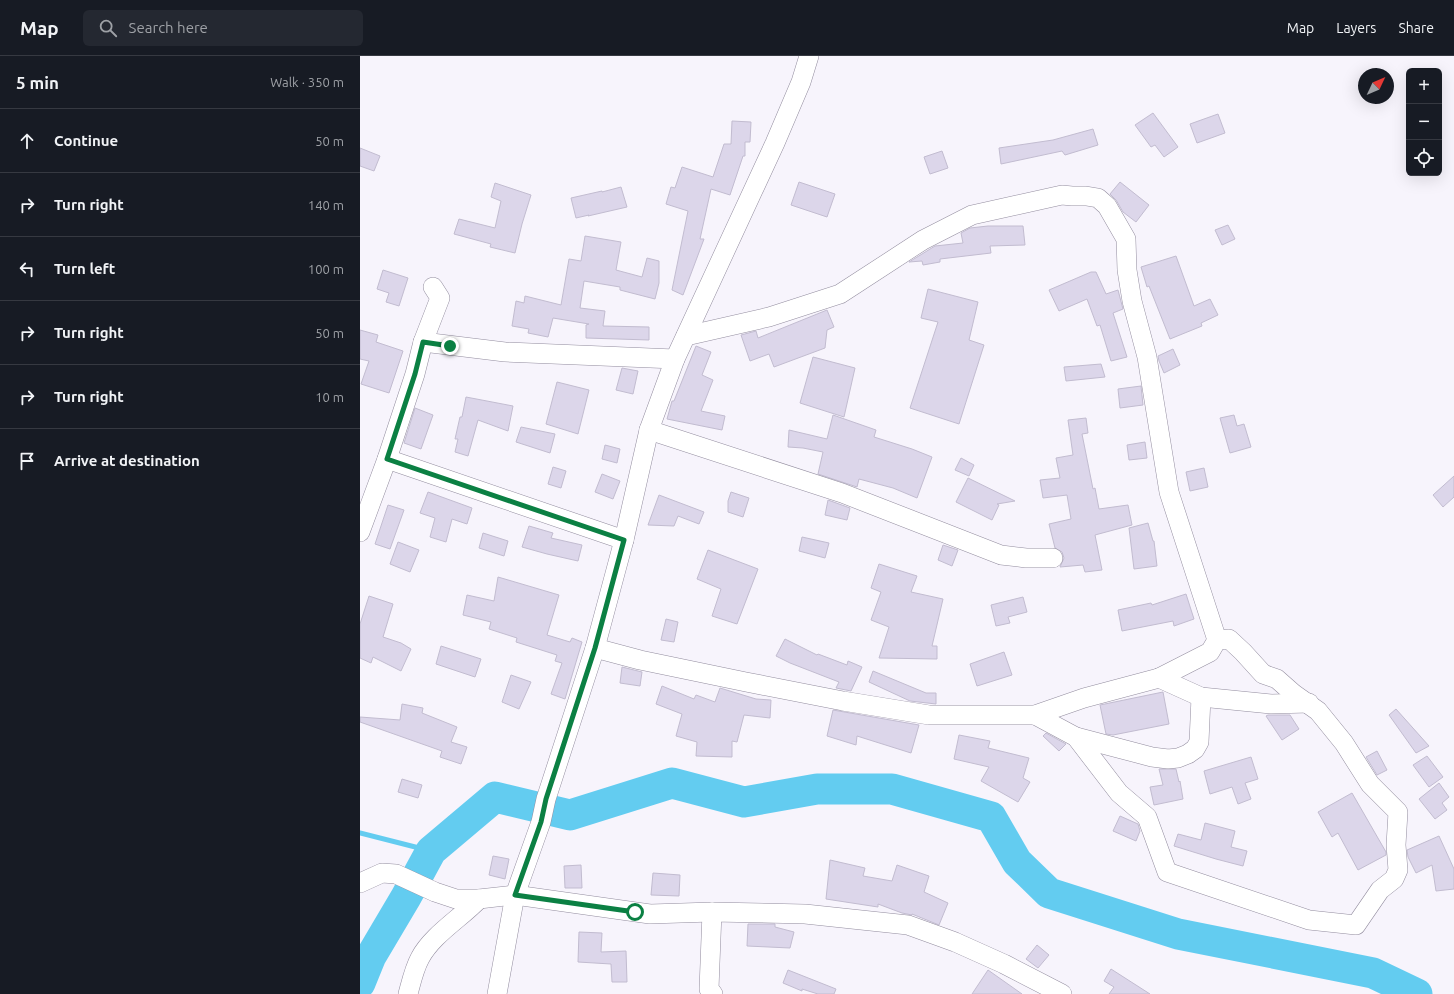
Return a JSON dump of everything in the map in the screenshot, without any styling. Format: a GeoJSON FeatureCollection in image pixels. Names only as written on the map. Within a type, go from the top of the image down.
{"type":"FeatureCollection","features":[{"type":"Feature","properties":{"kind":"street"},"geometry":{"type":"LineString","coordinates":[[503,990],[515,895],[541,822],[546,799],[595,648],[624,540],[649,430],[675,359],[775,143],[801,82],[809,56]]}},
{"type":"Feature","properties":{"kind":"street"},"geometry":{"type":"LineString","coordinates":[[595,648],[640,660],[746,682],[843,701],[929,715],[1035,715],[1084,698],[1159,678],[1210,652],[1217,640],[1170,492],[1147,357],[1132,301],[1127,270],[1126,238],[1107,206],[1098,198],[1062,195],[972,215],[923,240],[840,294],[769,317],[686,336]]}},
{"type":"Feature","properties":{"kind":"street"},"geometry":{"type":"LineString","coordinates":[[362,520],[387,459],[415,374],[423,342],[440,298],[433,287]]}},
{"type":"Feature","properties":{"kind":"street"},"geometry":{"type":"LineString","coordinates":[[423,342],[505,352],[675,359]]}},
{"type":"Feature","properties":{"kind":"street"},"geometry":{"type":"LineString","coordinates":[[649,430],[842,493],[1001,555],[1026,558],[1053,558]]}},
{"type":"Feature","properties":{"kind":"street"},"geometry":{"type":"LineString","coordinates":[[387,459],[624,540]]}},
{"type":"Feature","properties":{"kind":"street"},"geometry":{"type":"LineString","coordinates":[[1076,737],[1118,793],[1148,817],[1167,872],[1309,920],[1356,925],[1380,890],[1394,879],[1398,870],[1396,845],[1398,812],[1370,784],[1344,743],[1318,711],[1309,703],[1297,697],[1278,679],[1263,674],[1229,638],[1217,640]]}},
{"type":"Feature","properties":{"kind":"street"},"geometry":{"type":"LineString","coordinates":[[1159,678],[1201,697],[1271,704],[1309,703]]}},
{"type":"Feature","properties":{"kind":"street"},"geometry":{"type":"LineString","coordinates":[[1035,715],[1076,737],[1152,757],[1168,759],[1178,758],[1195,749],[1199,742],[1201,697]]}},
{"type":"Feature","properties":{"kind":"street"},"geometry":{"type":"LineString","coordinates":[[360,883],[382,873],[396,874],[435,892],[456,899],[479,899],[515,895],[650,914],[712,912],[805,914],[908,925],[955,942],[1004,964],[1053,992]]}},
{"type":"Feature","properties":{"kind":"street"},"geometry":{"type":"LineString","coordinates":[[408,994],[420,958],[436,937],[479,899]]}},
{"type":"Feature","properties":{"kind":"street"},"geometry":{"type":"LineString","coordinates":[[712,912],[709,989],[713,994]]}},
{"type":"Feature","properties":{"kind":"building"},"geometry":{"type":"Polygon","coordinates":[[[1153,113],[1178,147],[1164,157],[1155,145],[1151,147],[1135,125],[1153,113]]]}},
{"type":"Feature","properties":{"kind":"building"},"geometry":{"type":"Polygon","coordinates":[[[1218,114],[1225,133],[1197,143],[1190,124],[1218,114]]]}},
{"type":"Feature","properties":{"kind":"building"},"geometry":{"type":"Polygon","coordinates":[[[732,121],[751,122],[750,142],[745,142],[745,156],[743,156],[730,195],[711,189],[700,239],[704,239],[683,295],[672,290],[688,211],[666,204],[671,187],[675,188],[682,167],[713,177],[724,144],[731,144],[732,121]]]}},
{"type":"Feature","properties":{"kind":"building"},"geometry":{"type":"Polygon","coordinates":[[[1093,129],[1098,145],[1065,155],[1062,151],[1001,164],[999,148],[1053,140],[1093,129]]]}},
{"type":"Feature","properties":{"kind":"building"},"geometry":{"type":"Polygon","coordinates":[[[360,148],[380,156],[374,171],[360,166],[360,148]]]}},
{"type":"Feature","properties":{"kind":"building"},"geometry":{"type":"Polygon","coordinates":[[[942,151],[948,168],[930,174],[924,157],[942,151]]]}},
{"type":"Feature","properties":{"kind":"building"},"geometry":{"type":"Polygon","coordinates":[[[799,182],[835,194],[827,217],[791,205],[799,182]]]}},
{"type":"Feature","properties":{"kind":"building"},"geometry":{"type":"Polygon","coordinates":[[[1120,182],[1149,205],[1136,222],[1123,212],[1116,200],[1110,194],[1120,182]]]}},
{"type":"Feature","properties":{"kind":"building"},"geometry":{"type":"Polygon","coordinates":[[[495,183],[531,195],[515,253],[490,247],[491,244],[454,234],[459,219],[495,228],[501,201],[491,197],[495,183]]]}},
{"type":"Feature","properties":{"kind":"building"},"geometry":{"type":"Polygon","coordinates":[[[621,187],[627,207],[576,218],[571,198],[621,187]]]}},
{"type":"Feature","properties":{"kind":"building"},"geometry":{"type":"Polygon","coordinates":[[[1228,225],[1235,239],[1222,245],[1215,230],[1228,225]]]}},
{"type":"Feature","properties":{"kind":"building"},"geometry":{"type":"Polygon","coordinates":[[[988,226],[1023,226],[1025,245],[990,246],[991,253],[940,259],[940,262],[923,265],[922,261],[909,262],[935,246],[963,243],[961,233],[970,228],[988,226]]]}},
{"type":"Feature","properties":{"kind":"building"},"geometry":{"type":"Polygon","coordinates":[[[585,236],[621,242],[616,270],[642,277],[647,258],[659,261],[659,283],[655,299],[620,290],[620,287],[584,281],[580,308],[605,311],[603,326],[649,327],[649,340],[586,338],[586,325],[589,324],[553,318],[548,337],[528,333],[529,329],[512,326],[516,301],[524,303],[525,296],[561,305],[569,259],[581,261],[585,236]]]}},
{"type":"Feature","properties":{"kind":"building"},"geometry":{"type":"Polygon","coordinates":[[[1176,256],[1194,306],[1210,299],[1218,315],[1201,323],[1202,326],[1170,339],[1149,286],[1147,287],[1141,267],[1176,256]]]}},
{"type":"Feature","properties":{"kind":"building"},"geometry":{"type":"Polygon","coordinates":[[[383,270],[408,278],[399,306],[386,302],[389,293],[377,289],[383,270]]]}},
{"type":"Feature","properties":{"kind":"building"},"geometry":{"type":"Polygon","coordinates":[[[1091,272],[1096,272],[1106,294],[1118,290],[1123,309],[1113,313],[1127,357],[1111,361],[1100,325],[1097,326],[1087,299],[1059,311],[1049,290],[1091,272]]]}},
{"type":"Feature","properties":{"kind":"building"},"geometry":{"type":"Polygon","coordinates":[[[928,289],[978,302],[969,340],[984,345],[959,424],[910,408],[938,322],[921,318],[928,289]]]}},
{"type":"Feature","properties":{"kind":"building"},"geometry":{"type":"Polygon","coordinates":[[[827,310],[834,327],[827,330],[825,348],[774,367],[769,354],[750,361],[741,335],[756,331],[758,338],[827,310]]]}},
{"type":"Feature","properties":{"kind":"building"},"geometry":{"type":"Polygon","coordinates":[[[360,330],[378,335],[376,342],[403,351],[389,393],[361,384],[369,361],[360,359],[360,330]]]}},
{"type":"Feature","properties":{"kind":"building"},"geometry":{"type":"Polygon","coordinates":[[[696,346],[711,352],[702,375],[713,380],[701,411],[725,416],[722,430],[667,419],[672,401],[674,401],[696,346]]]}},
{"type":"Feature","properties":{"kind":"building"},"geometry":{"type":"Polygon","coordinates":[[[1173,349],[1180,365],[1164,373],[1158,356],[1173,349]]]}},
{"type":"Feature","properties":{"kind":"building"},"geometry":{"type":"Polygon","coordinates":[[[813,357],[855,368],[844,417],[800,403],[813,357]]]}},
{"type":"Feature","properties":{"kind":"building"},"geometry":{"type":"Polygon","coordinates":[[[1101,364],[1105,377],[1066,381],[1064,367],[1101,364]]]}},
{"type":"Feature","properties":{"kind":"building"},"geometry":{"type":"Polygon","coordinates":[[[622,368],[638,371],[633,394],[616,390],[622,368]]]}},
{"type":"Feature","properties":{"kind":"building"},"geometry":{"type":"Polygon","coordinates":[[[557,382],[589,390],[578,434],[546,424],[557,382]]]}},
{"type":"Feature","properties":{"kind":"building"},"geometry":{"type":"Polygon","coordinates":[[[1141,386],[1143,405],[1120,408],[1118,389],[1141,386]]]}},
{"type":"Feature","properties":{"kind":"building"},"geometry":{"type":"Polygon","coordinates":[[[466,397],[513,406],[508,431],[478,420],[468,456],[455,452],[458,439],[455,439],[466,397]]]}},
{"type":"Feature","properties":{"kind":"building"},"geometry":{"type":"Polygon","coordinates":[[[415,408],[433,415],[421,449],[404,443],[415,408]]]}},
{"type":"Feature","properties":{"kind":"building"},"geometry":{"type":"Polygon","coordinates":[[[833,415],[876,430],[874,437],[932,457],[917,498],[893,488],[859,479],[857,487],[818,474],[823,452],[788,447],[789,430],[827,439],[833,415]]]}},
{"type":"Feature","properties":{"kind":"building"},"geometry":{"type":"Polygon","coordinates":[[[1234,415],[1237,426],[1244,424],[1251,447],[1230,453],[1220,418],[1234,415]]]}},
{"type":"Feature","properties":{"kind":"building"},"geometry":{"type":"Polygon","coordinates":[[[1086,418],[1088,433],[1082,434],[1093,489],[1095,488],[1099,509],[1128,505],[1132,525],[1095,535],[1102,570],[1085,572],[1083,565],[1060,567],[1064,558],[1062,552],[1055,548],[1049,524],[1071,519],[1067,495],[1043,498],[1040,480],[1060,478],[1056,458],[1073,455],[1068,420],[1086,418]]]}},
{"type":"Feature","properties":{"kind":"building"},"geometry":{"type":"Polygon","coordinates":[[[521,427],[555,434],[550,453],[516,442],[521,427]]]}},
{"type":"Feature","properties":{"kind":"building"},"geometry":{"type":"Polygon","coordinates":[[[1145,442],[1147,458],[1129,460],[1127,445],[1145,442]]]}},
{"type":"Feature","properties":{"kind":"building"},"geometry":{"type":"Polygon","coordinates":[[[605,445],[620,449],[617,463],[602,459],[605,445]]]}},
{"type":"Feature","properties":{"kind":"building"},"geometry":{"type":"Polygon","coordinates":[[[961,458],[974,465],[969,476],[955,470],[961,458]]]}},
{"type":"Feature","properties":{"kind":"building"},"geometry":{"type":"Polygon","coordinates":[[[553,467],[566,471],[561,488],[548,484],[553,467]]]}},
{"type":"Feature","properties":{"kind":"building"},"geometry":{"type":"Polygon","coordinates":[[[1204,468],[1208,487],[1190,491],[1186,472],[1204,468]]]}},
{"type":"Feature","properties":{"kind":"building"},"geometry":{"type":"Polygon","coordinates":[[[602,474],[620,481],[613,499],[595,492],[602,474]]]}},
{"type":"Feature","properties":{"kind":"building"},"geometry":{"type":"Polygon","coordinates":[[[1454,476],[1454,497],[1443,507],[1433,495],[1454,476]]]}},
{"type":"Feature","properties":{"kind":"building"},"geometry":{"type":"Polygon","coordinates":[[[968,478],[1015,501],[997,504],[999,505],[992,520],[956,502],[968,478]]]}},
{"type":"Feature","properties":{"kind":"building"},"geometry":{"type":"Polygon","coordinates":[[[428,492],[472,508],[467,524],[452,519],[446,542],[430,537],[435,518],[420,513],[428,492]]]}},
{"type":"Feature","properties":{"kind":"building"},"geometry":{"type":"Polygon","coordinates":[[[731,492],[749,498],[743,517],[728,512],[728,501],[731,492]]]}},
{"type":"Feature","properties":{"kind":"building"},"geometry":{"type":"Polygon","coordinates":[[[659,495],[704,512],[699,524],[678,516],[674,526],[648,525],[659,495]]]}},
{"type":"Feature","properties":{"kind":"building"},"geometry":{"type":"Polygon","coordinates":[[[828,500],[850,508],[847,520],[825,515],[828,500]]]}},
{"type":"Feature","properties":{"kind":"building"},"geometry":{"type":"Polygon","coordinates":[[[388,505],[404,510],[390,549],[375,544],[388,505]]]}},
{"type":"Feature","properties":{"kind":"building"},"geometry":{"type":"Polygon","coordinates":[[[1148,523],[1154,541],[1157,566],[1134,569],[1129,528],[1148,523]]]}},
{"type":"Feature","properties":{"kind":"building"},"geometry":{"type":"Polygon","coordinates":[[[529,526],[553,533],[551,538],[582,545],[578,561],[522,547],[529,526]]]}},
{"type":"Feature","properties":{"kind":"building"},"geometry":{"type":"Polygon","coordinates":[[[483,533],[508,541],[504,556],[479,548],[483,533]]]}},
{"type":"Feature","properties":{"kind":"building"},"geometry":{"type":"Polygon","coordinates":[[[802,537],[829,543],[825,558],[799,551],[802,537]]]}},
{"type":"Feature","properties":{"kind":"building"},"geometry":{"type":"Polygon","coordinates":[[[398,542],[419,550],[410,572],[390,564],[398,542]]]}},
{"type":"Feature","properties":{"kind":"building"},"geometry":{"type":"Polygon","coordinates":[[[943,545],[958,550],[952,566],[938,560],[943,545]]]}},
{"type":"Feature","properties":{"kind":"building"},"geometry":{"type":"Polygon","coordinates":[[[708,550],[758,569],[737,624],[712,616],[721,589],[697,579],[708,550]]]}},
{"type":"Feature","properties":{"kind":"building"},"geometry":{"type":"Polygon","coordinates":[[[879,564],[917,576],[911,592],[943,599],[932,646],[937,646],[937,659],[879,658],[889,627],[871,620],[881,592],[871,588],[879,564]]]}},
{"type":"Feature","properties":{"kind":"building"},"geometry":{"type":"Polygon","coordinates":[[[498,577],[559,595],[547,635],[570,642],[572,638],[582,642],[565,699],[551,694],[562,663],[555,661],[557,655],[516,642],[517,638],[489,629],[491,622],[463,615],[467,595],[494,601],[498,577]]]}},
{"type":"Feature","properties":{"kind":"building"},"geometry":{"type":"Polygon","coordinates":[[[1186,594],[1194,619],[1174,626],[1173,621],[1122,631],[1118,610],[1151,603],[1152,605],[1186,594]]]}},
{"type":"Feature","properties":{"kind":"building"},"geometry":{"type":"Polygon","coordinates":[[[369,596],[393,604],[383,637],[401,643],[411,649],[401,671],[373,657],[371,663],[360,658],[360,624],[369,596]]]}},
{"type":"Feature","properties":{"kind":"building"},"geometry":{"type":"Polygon","coordinates":[[[1023,597],[1027,612],[1008,617],[1010,623],[996,626],[991,605],[1023,597]]]}},
{"type":"Feature","properties":{"kind":"building"},"geometry":{"type":"Polygon","coordinates":[[[666,619],[678,622],[674,642],[661,640],[666,619]]]}},
{"type":"Feature","properties":{"kind":"building"},"geometry":{"type":"Polygon","coordinates":[[[785,639],[817,655],[818,654],[847,665],[848,661],[862,667],[851,691],[836,688],[839,682],[776,656],[785,639]]]}},
{"type":"Feature","properties":{"kind":"building"},"geometry":{"type":"Polygon","coordinates":[[[441,646],[481,659],[475,677],[436,664],[441,646]]]}},
{"type":"Feature","properties":{"kind":"building"},"geometry":{"type":"Polygon","coordinates":[[[1004,652],[1012,675],[977,686],[970,664],[1004,652]]]}},
{"type":"Feature","properties":{"kind":"building"},"geometry":{"type":"Polygon","coordinates":[[[622,667],[642,672],[640,686],[620,683],[622,667]]]}},
{"type":"Feature","properties":{"kind":"building"},"geometry":{"type":"Polygon","coordinates":[[[873,671],[926,693],[936,693],[936,704],[910,701],[869,682],[873,671]]]}},
{"type":"Feature","properties":{"kind":"building"},"geometry":{"type":"Polygon","coordinates":[[[511,675],[531,682],[519,709],[502,702],[511,675]]]}},
{"type":"Feature","properties":{"kind":"building"},"geometry":{"type":"Polygon","coordinates":[[[662,686],[694,699],[696,695],[715,702],[720,688],[756,699],[771,700],[770,718],[744,715],[737,742],[732,741],[732,757],[696,756],[697,742],[676,736],[682,714],[656,704],[662,686]]]}},
{"type":"Feature","properties":{"kind":"building"},"geometry":{"type":"Polygon","coordinates":[[[1163,692],[1169,724],[1113,735],[1106,734],[1100,705],[1163,692]]]}},
{"type":"Feature","properties":{"kind":"building"},"geometry":{"type":"Polygon","coordinates":[[[402,704],[423,708],[422,713],[457,727],[451,742],[467,747],[461,764],[440,757],[442,751],[360,722],[360,717],[400,720],[402,704]]]}},
{"type":"Feature","properties":{"kind":"building"},"geometry":{"type":"Polygon","coordinates":[[[1396,709],[1429,746],[1416,753],[1389,715],[1396,709]]]}},
{"type":"Feature","properties":{"kind":"building"},"geometry":{"type":"Polygon","coordinates":[[[833,710],[919,725],[911,753],[857,736],[856,745],[827,736],[833,710]]]}},
{"type":"Feature","properties":{"kind":"building"},"geometry":{"type":"Polygon","coordinates":[[[1290,715],[1299,729],[1282,740],[1266,716],[1290,715]]]}},
{"type":"Feature","properties":{"kind":"building"},"geometry":{"type":"Polygon","coordinates":[[[1046,733],[1066,744],[1059,751],[1043,736],[1046,733]]]}},
{"type":"Feature","properties":{"kind":"building"},"geometry":{"type":"Polygon","coordinates":[[[959,735],[990,741],[988,748],[1029,758],[1023,778],[1030,782],[1018,802],[981,781],[989,767],[954,759],[959,735]]]}},
{"type":"Feature","properties":{"kind":"building"},"geometry":{"type":"Polygon","coordinates":[[[1377,751],[1387,770],[1377,775],[1366,757],[1377,751]]]}},
{"type":"Feature","properties":{"kind":"building"},"geometry":{"type":"Polygon","coordinates":[[[1427,756],[1443,777],[1429,787],[1413,765],[1427,756]]]}},
{"type":"Feature","properties":{"kind":"building"},"geometry":{"type":"Polygon","coordinates":[[[1251,757],[1258,779],[1245,783],[1251,799],[1238,804],[1232,787],[1210,794],[1204,771],[1251,757]]]}},
{"type":"Feature","properties":{"kind":"building"},"geometry":{"type":"Polygon","coordinates":[[[1159,769],[1176,769],[1183,799],[1154,805],[1150,787],[1163,785],[1159,769]]]}},
{"type":"Feature","properties":{"kind":"building"},"geometry":{"type":"Polygon","coordinates":[[[402,779],[422,785],[418,798],[398,792],[402,779]]]}},
{"type":"Feature","properties":{"kind":"building"},"geometry":{"type":"Polygon","coordinates":[[[1439,783],[1449,797],[1442,803],[1447,810],[1435,819],[1419,799],[1439,783]]]}},
{"type":"Feature","properties":{"kind":"building"},"geometry":{"type":"Polygon","coordinates":[[[1352,793],[1386,852],[1386,855],[1358,870],[1338,833],[1332,837],[1318,812],[1352,793]]]}},
{"type":"Feature","properties":{"kind":"building"},"geometry":{"type":"Polygon","coordinates":[[[1120,816],[1138,824],[1140,831],[1136,841],[1113,831],[1120,816]]]}},
{"type":"Feature","properties":{"kind":"building"},"geometry":{"type":"Polygon","coordinates":[[[1205,823],[1235,831],[1231,847],[1247,851],[1243,866],[1174,846],[1178,834],[1201,840],[1205,823]]]}},
{"type":"Feature","properties":{"kind":"building"},"geometry":{"type":"Polygon","coordinates":[[[1439,836],[1454,869],[1454,889],[1436,891],[1432,865],[1416,873],[1408,857],[1407,850],[1439,836]]]}},
{"type":"Feature","properties":{"kind":"building"},"geometry":{"type":"Polygon","coordinates":[[[493,856],[509,859],[505,879],[489,875],[493,856]]]}},
{"type":"Feature","properties":{"kind":"building"},"geometry":{"type":"Polygon","coordinates":[[[830,860],[865,868],[863,876],[892,881],[897,865],[929,876],[924,892],[948,903],[939,925],[912,914],[902,913],[878,904],[878,907],[826,899],[830,860]]]}},
{"type":"Feature","properties":{"kind":"building"},"geometry":{"type":"Polygon","coordinates":[[[581,865],[582,888],[565,888],[564,866],[581,865]]]}},
{"type":"Feature","properties":{"kind":"building"},"geometry":{"type":"Polygon","coordinates":[[[653,873],[680,875],[679,896],[651,895],[653,873]]]}},
{"type":"Feature","properties":{"kind":"building"},"geometry":{"type":"Polygon","coordinates":[[[748,924],[775,924],[775,927],[794,932],[790,948],[747,946],[748,924]]]}},
{"type":"Feature","properties":{"kind":"building"},"geometry":{"type":"Polygon","coordinates":[[[579,932],[602,933],[601,952],[626,951],[627,982],[612,982],[611,964],[578,962],[579,932]]]}},
{"type":"Feature","properties":{"kind":"building"},"geometry":{"type":"Polygon","coordinates":[[[1037,945],[1049,955],[1038,968],[1026,959],[1037,945]]]}},
{"type":"Feature","properties":{"kind":"building"},"geometry":{"type":"Polygon","coordinates":[[[1111,969],[1150,994],[1109,994],[1114,987],[1104,981],[1111,969]]]}},
{"type":"Feature","properties":{"kind":"building"},"geometry":{"type":"Polygon","coordinates":[[[788,970],[836,989],[834,994],[818,994],[802,989],[802,991],[783,983],[788,970]]]}},
{"type":"Feature","properties":{"kind":"building"},"geometry":{"type":"Polygon","coordinates":[[[988,970],[1022,994],[972,994],[988,970]]]}},
{"type":"Feature","properties":{"kind":"waterway"},"geometry":{"type":"LineString","coordinates":[[360,983],[371,956],[431,851],[495,797],[570,815],[672,783],[744,802],[817,789],[892,789],[991,817],[1017,862],[1049,893],[1178,934],[1373,973],[1417,994]]}},
{"type":"Feature","properties":{"kind":"waterway"},"geometry":{"type":"LineString","coordinates":[[360,833],[431,851]]}},
{"type":"Feature","properties":{"kind":"route"},"geometry":{"type":"LineString","coordinates":[[450,346],[423,342],[415,374],[387,459],[624,540],[595,648],[546,799],[541,822],[515,895],[635,912]]}}]}
